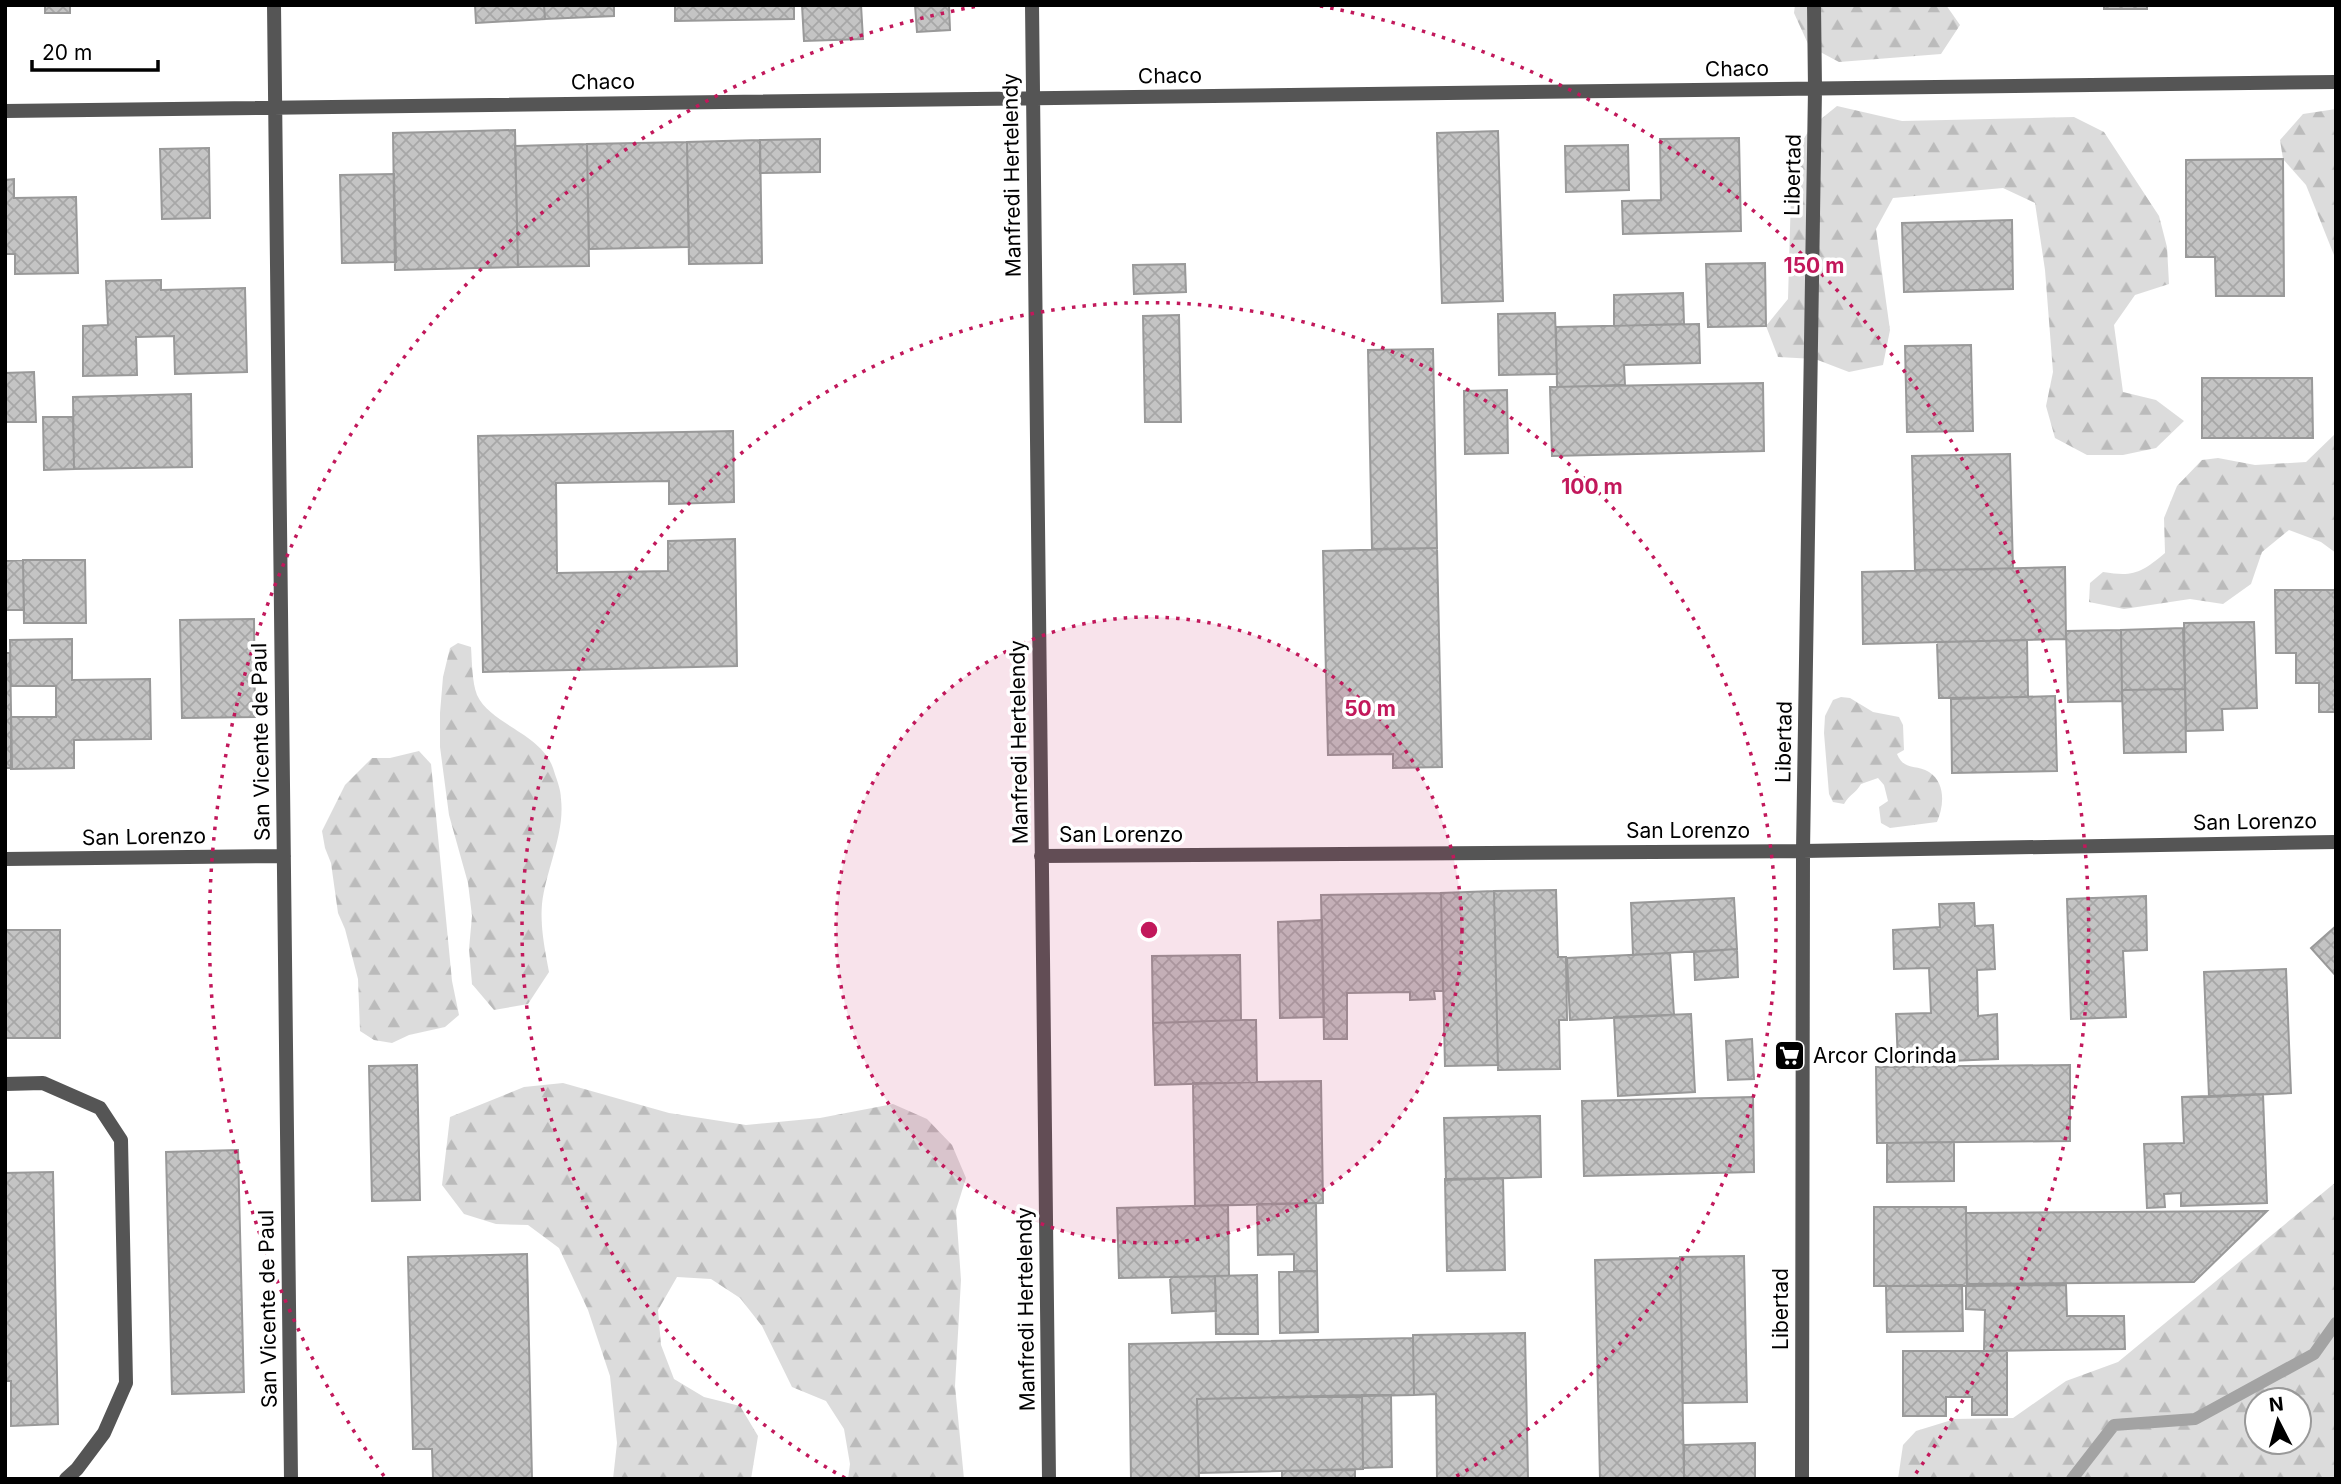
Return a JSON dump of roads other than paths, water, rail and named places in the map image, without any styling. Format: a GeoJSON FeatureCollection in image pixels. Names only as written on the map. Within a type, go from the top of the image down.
{"type":"FeatureCollection","features":[{"type":"Feature","properties":{"kind":"street","name":"San Vicente de Paul"},"geometry":{"type":"LineString","coordinates":[[274,5],[291,1479]]}},
{"type":"Feature","properties":{"kind":"street","name":"Manfredi Hertelendy"},"geometry":{"type":"LineString","coordinates":[[1031,5],[1049,1479]]}},
{"type":"Feature","properties":{"kind":"street","name":"Libertad"},"geometry":{"type":"LineString","coordinates":[[1802,1479],[1803,851],[1814,5]]}},
{"type":"Feature","properties":{"kind":"street","name":"Chaco"},"geometry":{"type":"LineString","coordinates":[[5,111],[2336,82]]}},
{"type":"Feature","properties":{"kind":"street","name":"San Lorenzo"},"geometry":{"type":"LineString","coordinates":[[1041,856],[1803,851],[2336,842]]}},
{"type":"Feature","properties":{"kind":"street","name":"San Lorenzo"},"geometry":{"type":"LineString","coordinates":[[5,859],[284,856]]}},
{"type":"Feature","properties":{"kind":"street"},"geometry":{"type":"LineString","coordinates":[[5,1084],[43,1083],[100,1108],[121,1140],[126,1383],[104,1433],[77,1469],[66,1479]]}},
{"type":"Feature","properties":{"kind":"waterway"},"geometry":{"type":"LineString","coordinates":[[2072,1479],[2114,1425],[2195,1419],[2314,1354],[2336,1323]]}},
{"type":"Feature","properties":{"kind":"place","name":"Arcor Clorinda"},"geometry":{"type":"Point","coordinates":[1790,1056]}}]}
